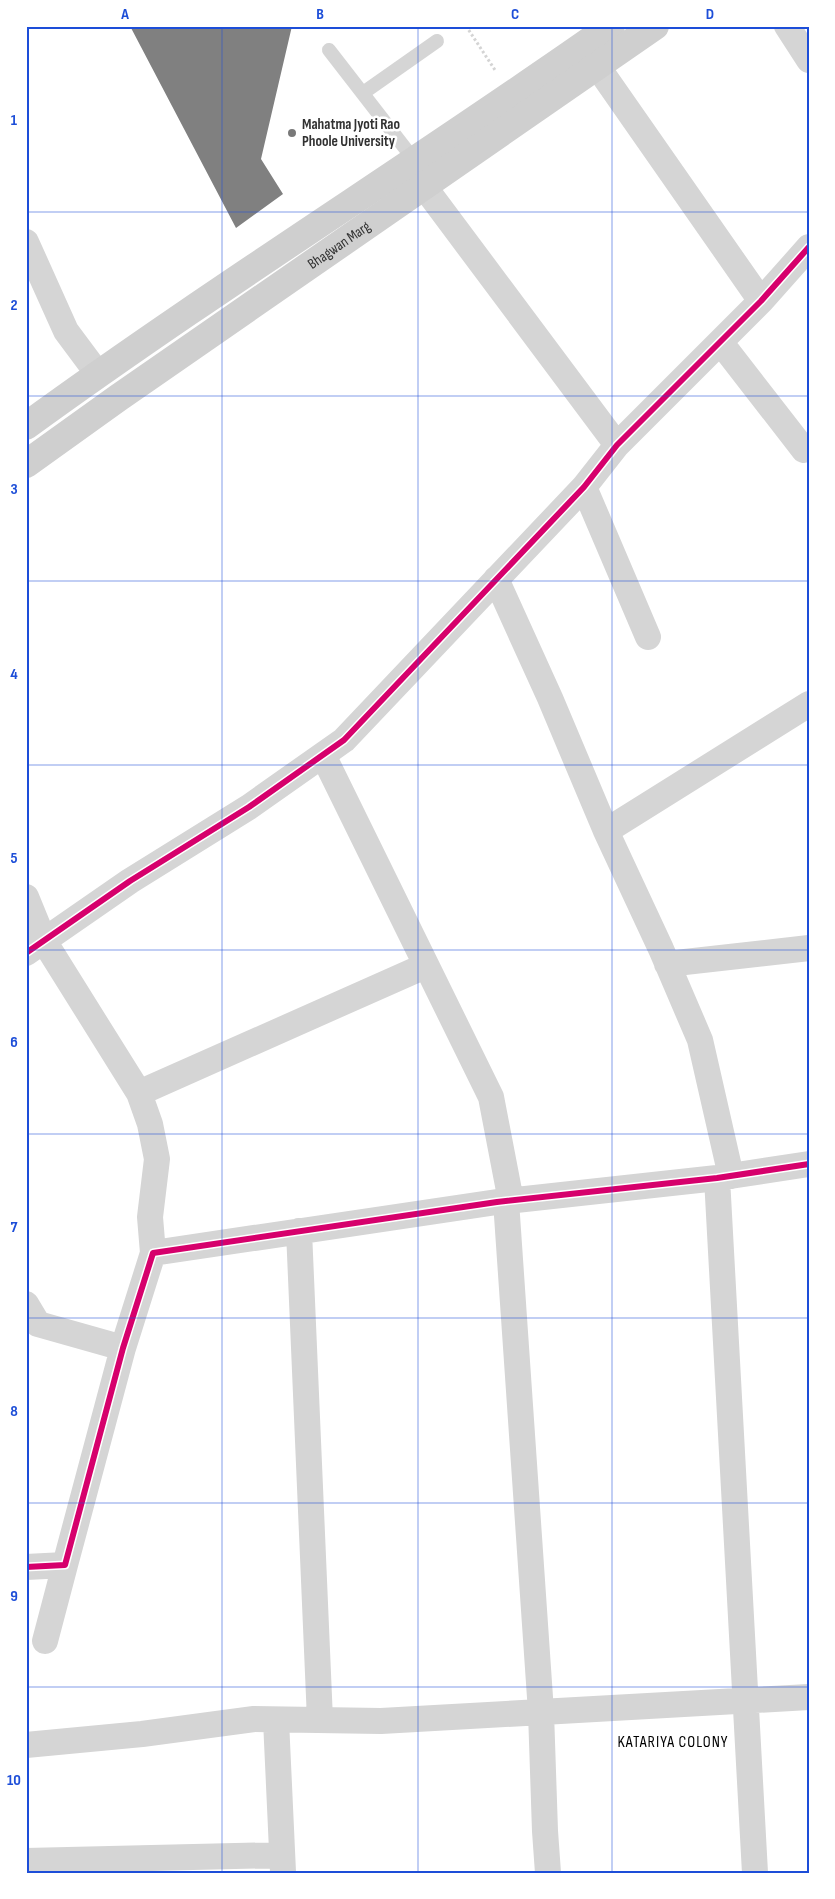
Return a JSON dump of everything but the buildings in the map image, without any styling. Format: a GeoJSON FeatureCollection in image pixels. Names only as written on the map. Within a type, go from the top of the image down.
{"type":"FeatureCollection","features":[{"type":"Feature","properties":{"kind":"street","name":"Bhagwan Marg"},"geometry":{"type":"LineString","coordinates":[[26,464],[118,398],[512,96],[611,26]]}},
{"type":"Feature","properties":{"kind":"street","name":"Bhagwan Marg"},"geometry":{"type":"LineString","coordinates":[[26,426],[98,374],[416,171],[597,66],[655,26]]}},
{"type":"Feature","properties":{"kind":"street"},"geometry":{"type":"LineString","coordinates":[[787,26],[809,60]]}},
{"type":"Feature","properties":{"kind":"street"},"geometry":{"type":"LineString","coordinates":[[597,66],[761,301]]}},
{"type":"Feature","properties":{"kind":"street"},"geometry":{"type":"LineString","coordinates":[[416,171],[618,445]]}},
{"type":"Feature","properties":{"kind":"street"},"geometry":{"type":"LineString","coordinates":[[26,242],[66,331],[98,374]]}},
{"type":"Feature","properties":{"kind":"street"},"geometry":{"type":"LineString","coordinates":[[35,947],[130,881],[249,807],[344,740],[584,487],[618,445],[721,343],[809,247]]}},
{"type":"Feature","properties":{"kind":"street"},"geometry":{"type":"LineString","coordinates":[[721,343],[804,450]]}},
{"type":"Feature","properties":{"kind":"street"},"geometry":{"type":"LineString","coordinates":[[584,487],[648,637]]}},
{"type":"Feature","properties":{"kind":"street"},"geometry":{"type":"LineString","coordinates":[[496,580],[550,698],[606,831],[700,1040],[724,1177],[746,1701],[756,1873]]}},
{"type":"Feature","properties":{"kind":"street"},"geometry":{"type":"LineString","coordinates":[[606,831],[809,704]]}},
{"type":"Feature","properties":{"kind":"street"},"geometry":{"type":"LineString","coordinates":[[323,755],[491,1097],[508,1201],[541,1712],[548,1873]]}},
{"type":"Feature","properties":{"kind":"street"},"geometry":{"type":"LineString","coordinates":[[26,897],[35,947],[139,1094],[150,1124],[157,1159],[150,1217],[153,1253],[124,1348],[45,1641]]}},
{"type":"Feature","properties":{"kind":"street"},"geometry":{"type":"LineString","coordinates":[[667,964],[809,948]]}},
{"type":"Feature","properties":{"kind":"street"},"geometry":{"type":"LineString","coordinates":[[139,1094],[425,966]]}},
{"type":"Feature","properties":{"kind":"street"},"geometry":{"type":"LineString","coordinates":[[153,1253],[508,1201],[724,1177],[809,1164]]}},
{"type":"Feature","properties":{"kind":"street"},"geometry":{"type":"LineString","coordinates":[[299,1232],[320,1720]]}},
{"type":"Feature","properties":{"kind":"street"},"geometry":{"type":"LineString","coordinates":[[30,1319],[124,1348]]}},
{"type":"Feature","properties":{"kind":"street"},"geometry":{"type":"LineString","coordinates":[[26,1567],[65,1565]]}},
{"type":"Feature","properties":{"kind":"street"},"geometry":{"type":"LineString","coordinates":[[26,1744],[142,1734],[254,1719],[381,1721],[809,1697]]}},
{"type":"Feature","properties":{"kind":"street"},"geometry":{"type":"LineString","coordinates":[[26,1861],[283,1864],[276,1720]]}},
{"type":"Feature","properties":{"kind":"lane"},"geometry":{"type":"LineString","coordinates":[[363,93],[437,41]]}},
{"type":"Feature","properties":{"kind":"lane"},"geometry":{"type":"LineString","coordinates":[[330,50],[363,93],[416,171]]}},
{"type":"Feature","properties":{"kind":"path"},"geometry":{"type":"LineString","coordinates":[[466,26],[512,96]]}},
{"type":"Feature","properties":{"kind":"cycle path"},"geometry":{"type":"LineString","coordinates":[[26,953],[130,881],[249,807],[344,740],[584,487],[617,445],[761,301],[809,247]]}},
{"type":"Feature","properties":{"kind":"cycle path"},"geometry":{"type":"LineString","coordinates":[[26,1567],[65,1565],[123,1348],[153,1253],[497,1202],[717,1178],[809,1164]]}},
{"type":"Feature","properties":{"kind":"place","name":"Mahatma Jyoti Rao Phoole University"},"geometry":{"type":"Point","coordinates":[292,133]}},
{"type":"Feature","properties":{"kind":"district","name":"KATARIYA COLONY"},"geometry":{"type":"Point","coordinates":[673,1741]}}]}
